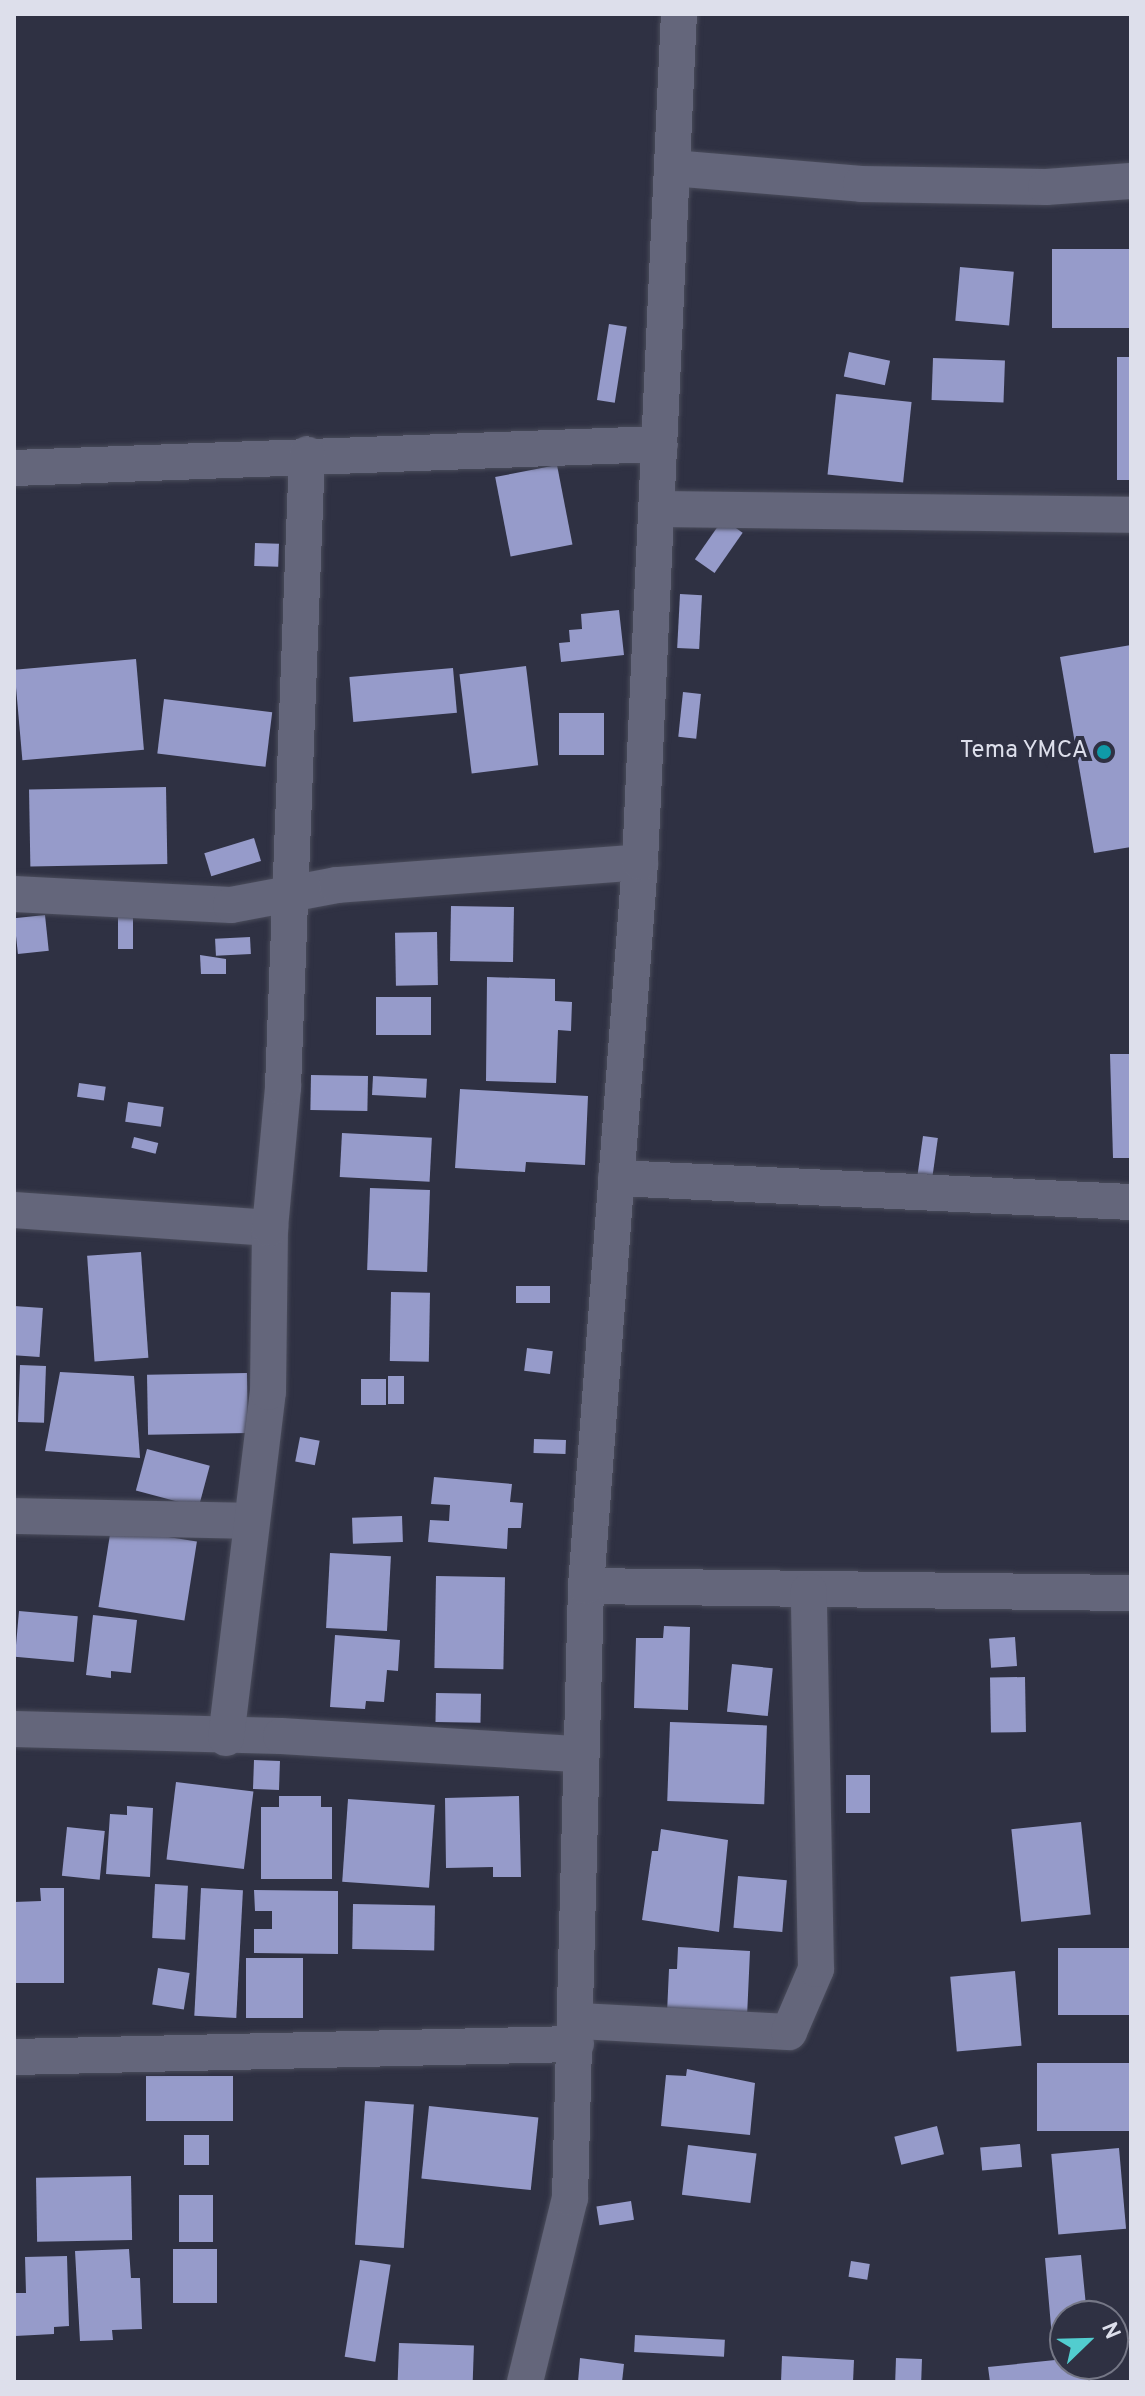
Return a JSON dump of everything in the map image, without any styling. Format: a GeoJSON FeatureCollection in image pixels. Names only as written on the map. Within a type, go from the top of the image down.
{"type":"FeatureCollection","features":[{"type":"Feature","properties":{"kind":"street"},"geometry":{"type":"LineString","coordinates":[[525,2382],[570,2198],[583,1836],[579,1754],[586,1586],[640,862],[679,14]]}},
{"type":"Feature","properties":{"kind":"street"},"geometry":{"type":"LineString","coordinates":[[672,168],[861,184],[1046,187],[1131,181]]}},
{"type":"Feature","properties":{"kind":"street"},"geometry":{"type":"LineString","coordinates":[[14,468],[307,454],[660,444]]}},
{"type":"Feature","properties":{"kind":"street"},"geometry":{"type":"LineString","coordinates":[[226,1738],[268,1392],[270,1228],[283,1087],[287,894],[307,454]]}},
{"type":"Feature","properties":{"kind":"street"},"geometry":{"type":"LineString","coordinates":[[657,509],[1131,515]]}},
{"type":"Feature","properties":{"kind":"street"},"geometry":{"type":"LineString","coordinates":[[14,894],[231,905],[392,879],[640,862]]}},
{"type":"Feature","properties":{"kind":"street"},"geometry":{"type":"LineString","coordinates":[[616,1178],[1131,1202]]}},
{"type":"Feature","properties":{"kind":"street"},"geometry":{"type":"LineString","coordinates":[[14,1210],[270,1228]]}},
{"type":"Feature","properties":{"kind":"street"},"geometry":{"type":"LineString","coordinates":[[14,1516],[250,1521]]}},
{"type":"Feature","properties":{"kind":"street"},"geometry":{"type":"LineString","coordinates":[[586,1586],[1131,1593]]}},
{"type":"Feature","properties":{"kind":"street"},"geometry":{"type":"LineString","coordinates":[[14,2057],[577,2032],[789,2032],[816,1969],[809,1591]]}},
{"type":"Feature","properties":{"kind":"street"},"geometry":{"type":"LineString","coordinates":[[14,1729],[226,1738],[281,1736],[579,1754]]}},
{"type":"Feature","properties":{"kind":"building"},"geometry":{"type":"Polygon","coordinates":[[[1052,249],[1131,249],[1131,328],[1052,328],[1052,249]]]}},
{"type":"Feature","properties":{"kind":"building"},"geometry":{"type":"Polygon","coordinates":[[[960,267],[1014,272],[1009,326],[955,321],[960,267]]]}},
{"type":"Feature","properties":{"kind":"building"},"geometry":{"type":"Polygon","coordinates":[[[609,324],[627,327],[615,403],[597,400],[609,324]]]}},
{"type":"Feature","properties":{"kind":"building"},"geometry":{"type":"Polygon","coordinates":[[[849,352],[890,361],[885,385],[844,376],[849,352]]]}},
{"type":"Feature","properties":{"kind":"building"},"geometry":{"type":"Polygon","coordinates":[[[1117,357],[1131,357],[1131,480],[1117,480],[1117,357]]]}},
{"type":"Feature","properties":{"kind":"building"},"geometry":{"type":"Polygon","coordinates":[[[933,358],[1005,361],[1003,402],[932,400],[933,358]]]}},
{"type":"Feature","properties":{"kind":"building"},"geometry":{"type":"Polygon","coordinates":[[[836,394],[912,402],[903,483],[828,475],[836,394]]]}},
{"type":"Feature","properties":{"kind":"building"},"geometry":{"type":"Polygon","coordinates":[[[557,465],[572,545],[511,557],[495,477],[557,465]]]}},
{"type":"Feature","properties":{"kind":"building"},"geometry":{"type":"Polygon","coordinates":[[[723,519],[743,533],[715,573],[695,559],[723,519]]]}},
{"type":"Feature","properties":{"kind":"building"},"geometry":{"type":"Polygon","coordinates":[[[255,543],[279,544],[278,567],[254,566],[255,543]]]}},
{"type":"Feature","properties":{"kind":"building"},"geometry":{"type":"Polygon","coordinates":[[[680,594],[702,595],[699,649],[677,648],[680,594]]]}},
{"type":"Feature","properties":{"kind":"building"},"geometry":{"type":"Polygon","coordinates":[[[619,610],[624,655],[561,662],[559,643],[570,642],[569,630],[582,629],[581,614],[619,610]]]}},
{"type":"Feature","properties":{"kind":"building","name":"Tema YMCA"},"geometry":{"type":"Polygon","coordinates":[[[1131,645],[1131,847],[1094,853],[1060,657],[1131,645]]]}},
{"type":"Feature","properties":{"kind":"building"},"geometry":{"type":"Polygon","coordinates":[[[136,659],[144,750],[22,760],[14,670],[136,659]]]}},
{"type":"Feature","properties":{"kind":"building"},"geometry":{"type":"Polygon","coordinates":[[[526,666],[538,765],[472,773],[459,674],[526,666]]]}},
{"type":"Feature","properties":{"kind":"building"},"geometry":{"type":"Polygon","coordinates":[[[453,668],[457,713],[353,722],[349,677],[453,668]]]}},
{"type":"Feature","properties":{"kind":"building"},"geometry":{"type":"Polygon","coordinates":[[[683,692],[701,694],[696,739],[678,737],[683,692]]]}},
{"type":"Feature","properties":{"kind":"building"},"geometry":{"type":"Polygon","coordinates":[[[164,699],[272,712],[265,767],[157,754],[164,699]]]}},
{"type":"Feature","properties":{"kind":"building"},"geometry":{"type":"Polygon","coordinates":[[[559,713],[604,713],[604,755],[559,755],[559,713]]]}},
{"type":"Feature","properties":{"kind":"building"},"geometry":{"type":"Polygon","coordinates":[[[166,787],[167,864],[30,866],[29,789],[166,787]]]}},
{"type":"Feature","properties":{"kind":"building"},"geometry":{"type":"Polygon","coordinates":[[[254,838],[261,861],[211,876],[204,853],[254,838]]]}},
{"type":"Feature","properties":{"kind":"building"},"geometry":{"type":"Polygon","coordinates":[[[451,906],[514,907],[513,962],[450,961],[451,906]]]}},
{"type":"Feature","properties":{"kind":"building"},"geometry":{"type":"Polygon","coordinates":[[[118,912],[133,912],[133,949],[118,949],[118,912]]]}},
{"type":"Feature","properties":{"kind":"building"},"geometry":{"type":"Polygon","coordinates":[[[45,915],[49,951],[18,954],[14,918],[45,915]]]}},
{"type":"Feature","properties":{"kind":"building"},"geometry":{"type":"Polygon","coordinates":[[[437,932],[438,985],[396,986],[395,933],[437,932]]]}},
{"type":"Feature","properties":{"kind":"building"},"geometry":{"type":"Polygon","coordinates":[[[250,937],[251,954],[216,956],[215,939],[250,937]]]}},
{"type":"Feature","properties":{"kind":"building"},"geometry":{"type":"Polygon","coordinates":[[[200,955],[226,959],[226,974],[201,974],[200,955]]]}},
{"type":"Feature","properties":{"kind":"building"},"geometry":{"type":"Polygon","coordinates":[[[487,977],[555,979],[555,1001],[572,1002],[571,1031],[558,1030],[556,1083],[486,1081],[487,977]]]}},
{"type":"Feature","properties":{"kind":"building"},"geometry":{"type":"Polygon","coordinates":[[[376,997],[431,997],[431,1035],[376,1035],[376,997]]]}},
{"type":"Feature","properties":{"kind":"building"},"geometry":{"type":"Polygon","coordinates":[[[1110,1054],[1131,1054],[1131,1158],[1113,1158],[1110,1054]]]}},
{"type":"Feature","properties":{"kind":"building"},"geometry":{"type":"Polygon","coordinates":[[[311,1075],[368,1076],[367,1111],[310,1110],[311,1075]]]}},
{"type":"Feature","properties":{"kind":"building"},"geometry":{"type":"Polygon","coordinates":[[[373,1076],[427,1079],[426,1098],[372,1095],[373,1076]]]}},
{"type":"Feature","properties":{"kind":"building"},"geometry":{"type":"Polygon","coordinates":[[[79,1083],[106,1087],[104,1101],[77,1097],[79,1083]]]}},
{"type":"Feature","properties":{"kind":"building"},"geometry":{"type":"Polygon","coordinates":[[[460,1089],[588,1096],[585,1165],[526,1162],[525,1172],[455,1168],[460,1089]]]}},
{"type":"Feature","properties":{"kind":"building"},"geometry":{"type":"Polygon","coordinates":[[[128,1102],[164,1107],[161,1127],[125,1122],[128,1102]]]}},
{"type":"Feature","properties":{"kind":"building"},"geometry":{"type":"Polygon","coordinates":[[[342,1133],[432,1138],[430,1182],[340,1177],[342,1133]]]}},
{"type":"Feature","properties":{"kind":"building"},"geometry":{"type":"Polygon","coordinates":[[[923,1136],[938,1138],[932,1182],[917,1180],[923,1136]]]}},
{"type":"Feature","properties":{"kind":"building"},"geometry":{"type":"Polygon","coordinates":[[[134,1137],[158,1143],[156,1154],[131,1148],[134,1137]]]}},
{"type":"Feature","properties":{"kind":"building"},"geometry":{"type":"Polygon","coordinates":[[[370,1188],[430,1190],[427,1272],[367,1270],[370,1188]]]}},
{"type":"Feature","properties":{"kind":"building"},"geometry":{"type":"Polygon","coordinates":[[[141,1252],[148,1358],[95,1362],[87,1256],[141,1252]]]}},
{"type":"Feature","properties":{"kind":"building"},"geometry":{"type":"Polygon","coordinates":[[[516,1286],[550,1286],[550,1303],[516,1303],[516,1286]]]}},
{"type":"Feature","properties":{"kind":"building"},"geometry":{"type":"Polygon","coordinates":[[[391,1292],[430,1293],[429,1362],[390,1361],[391,1292]]]}},
{"type":"Feature","properties":{"kind":"building"},"geometry":{"type":"Polygon","coordinates":[[[14,1306],[43,1308],[40,1357],[14,1355],[14,1306]]]}},
{"type":"Feature","properties":{"kind":"building"},"geometry":{"type":"Polygon","coordinates":[[[527,1348],[553,1351],[550,1374],[524,1371],[527,1348]]]}},
{"type":"Feature","properties":{"kind":"building"},"geometry":{"type":"Polygon","coordinates":[[[20,1365],[46,1366],[44,1423],[18,1422],[20,1365]]]}},
{"type":"Feature","properties":{"kind":"building"},"geometry":{"type":"Polygon","coordinates":[[[60,1372],[134,1376],[140,1458],[45,1451],[60,1372]]]}},
{"type":"Feature","properties":{"kind":"building"},"geometry":{"type":"Polygon","coordinates":[[[247,1373],[248,1433],[148,1435],[147,1375],[247,1373]]]}},
{"type":"Feature","properties":{"kind":"building"},"geometry":{"type":"Polygon","coordinates":[[[388,1376],[404,1376],[404,1404],[388,1404],[388,1376]]]}},
{"type":"Feature","properties":{"kind":"building"},"geometry":{"type":"Polygon","coordinates":[[[361,1379],[386,1379],[386,1405],[361,1405],[361,1379]]]}},
{"type":"Feature","properties":{"kind":"building"},"geometry":{"type":"Polygon","coordinates":[[[300,1437],[320,1441],[315,1465],[295,1462],[300,1437]]]}},
{"type":"Feature","properties":{"kind":"building"},"geometry":{"type":"Polygon","coordinates":[[[534,1439],[566,1440],[565,1454],[534,1453],[534,1439]]]}},
{"type":"Feature","properties":{"kind":"building"},"geometry":{"type":"Polygon","coordinates":[[[147,1449],[210,1466],[199,1507],[136,1491],[147,1449]]]}},
{"type":"Feature","properties":{"kind":"building"},"geometry":{"type":"Polygon","coordinates":[[[434,1477],[512,1484],[510,1502],[523,1503],[521,1528],[508,1528],[507,1549],[428,1542],[430,1520],[449,1521],[450,1505],[431,1504],[434,1477]]]}},
{"type":"Feature","properties":{"kind":"building"},"geometry":{"type":"Polygon","coordinates":[[[402,1516],[403,1542],[353,1544],[352,1518],[402,1516]]]}},
{"type":"Feature","properties":{"kind":"building"},"geometry":{"type":"Polygon","coordinates":[[[111,1528],[197,1542],[184,1621],[98,1607],[111,1528]]]}},
{"type":"Feature","properties":{"kind":"building"},"geometry":{"type":"Polygon","coordinates":[[[330,1553],[391,1556],[387,1631],[326,1628],[330,1553]]]}},
{"type":"Feature","properties":{"kind":"building"},"geometry":{"type":"Polygon","coordinates":[[[436,1576],[505,1577],[503,1669],[434,1668],[436,1576]]]}},
{"type":"Feature","properties":{"kind":"building"},"geometry":{"type":"Polygon","coordinates":[[[19,1611],[78,1616],[74,1662],[15,1657],[19,1611]]]}},
{"type":"Feature","properties":{"kind":"building"},"geometry":{"type":"Polygon","coordinates":[[[93,1615],[137,1620],[131,1673],[111,1671],[111,1678],[86,1675],[93,1615]]]}},
{"type":"Feature","properties":{"kind":"building"},"geometry":{"type":"Polygon","coordinates":[[[664,1626],[690,1627],[688,1710],[634,1708],[636,1638],[663,1638],[664,1626]]]}},
{"type":"Feature","properties":{"kind":"building"},"geometry":{"type":"Polygon","coordinates":[[[335,1635],[400,1640],[398,1671],[387,1670],[384,1702],[366,1701],[365,1709],[330,1707],[335,1635]]]}},
{"type":"Feature","properties":{"kind":"building"},"geometry":{"type":"Polygon","coordinates":[[[1015,1637],[1017,1666],[991,1668],[989,1639],[1015,1637]]]}},
{"type":"Feature","properties":{"kind":"building"},"geometry":{"type":"Polygon","coordinates":[[[732,1664],[773,1668],[768,1716],[727,1712],[732,1664]]]}},
{"type":"Feature","properties":{"kind":"building"},"geometry":{"type":"Polygon","coordinates":[[[1025,1677],[1026,1732],[991,1733],[990,1678],[1025,1677]]]}},
{"type":"Feature","properties":{"kind":"building"},"geometry":{"type":"Polygon","coordinates":[[[436,1693],[481,1694],[480,1723],[435,1722],[436,1693]]]}},
{"type":"Feature","properties":{"kind":"building"},"geometry":{"type":"Polygon","coordinates":[[[670,1722],[767,1725],[764,1804],[667,1801],[670,1722]]]}},
{"type":"Feature","properties":{"kind":"building"},"geometry":{"type":"Polygon","coordinates":[[[254,1760],[280,1761],[279,1790],[253,1789],[254,1760]]]}},
{"type":"Feature","properties":{"kind":"building"},"geometry":{"type":"Polygon","coordinates":[[[846,1775],[870,1775],[870,1813],[846,1813],[846,1775]]]}},
{"type":"Feature","properties":{"kind":"building"},"geometry":{"type":"Polygon","coordinates":[[[176,1782],[253,1792],[244,1869],[166,1859],[176,1782]]]}},
{"type":"Feature","properties":{"kind":"building"},"geometry":{"type":"Polygon","coordinates":[[[279,1796],[321,1796],[321,1807],[332,1807],[332,1879],[261,1879],[261,1807],[279,1807],[279,1796]]]}},
{"type":"Feature","properties":{"kind":"building"},"geometry":{"type":"Polygon","coordinates":[[[519,1796],[521,1877],[493,1877],[493,1867],[446,1868],[445,1798],[519,1796]]]}},
{"type":"Feature","properties":{"kind":"building"},"geometry":{"type":"Polygon","coordinates":[[[348,1799],[435,1805],[429,1888],[342,1882],[348,1799]]]}},
{"type":"Feature","properties":{"kind":"building"},"geometry":{"type":"Polygon","coordinates":[[[127,1806],[153,1808],[150,1877],[106,1874],[110,1814],[127,1815],[127,1806]]]}},
{"type":"Feature","properties":{"kind":"building"},"geometry":{"type":"Polygon","coordinates":[[[1081,1822],[1091,1914],[1021,1922],[1011,1829],[1081,1822]]]}},
{"type":"Feature","properties":{"kind":"building"},"geometry":{"type":"Polygon","coordinates":[[[67,1827],[105,1831],[100,1880],[62,1876],[67,1827]]]}},
{"type":"Feature","properties":{"kind":"building"},"geometry":{"type":"Polygon","coordinates":[[[661,1829],[728,1840],[719,1932],[642,1920],[652,1851],[658,1851],[661,1829]]]}},
{"type":"Feature","properties":{"kind":"building"},"geometry":{"type":"Polygon","coordinates":[[[738,1876],[787,1880],[782,1932],[733,1928],[738,1876]]]}},
{"type":"Feature","properties":{"kind":"building"},"geometry":{"type":"Polygon","coordinates":[[[155,1884],[188,1886],[185,1940],[152,1938],[155,1884]]]}},
{"type":"Feature","properties":{"kind":"building"},"geometry":{"type":"Polygon","coordinates":[[[40,1888],[64,1888],[64,1983],[14,1983],[14,1902],[41,1901],[40,1888]]]}},
{"type":"Feature","properties":{"kind":"building"},"geometry":{"type":"Polygon","coordinates":[[[201,1888],[243,1890],[236,2018],[194,2016],[201,1888]]]}},
{"type":"Feature","properties":{"kind":"building"},"geometry":{"type":"Polygon","coordinates":[[[254,1890],[338,1891],[338,1954],[254,1953],[254,1929],[272,1929],[272,1911],[255,1911],[254,1890]]]}},
{"type":"Feature","properties":{"kind":"building"},"geometry":{"type":"Polygon","coordinates":[[[353,1904],[435,1905],[434,1950],[352,1949],[353,1904]]]}},
{"type":"Feature","properties":{"kind":"building"},"geometry":{"type":"Polygon","coordinates":[[[678,1947],[750,1951],[747,2017],[667,2013],[669,1969],[677,1969],[678,1947]]]}},
{"type":"Feature","properties":{"kind":"building"},"geometry":{"type":"Polygon","coordinates":[[[1058,1948],[1131,1948],[1131,2015],[1058,2015],[1058,1948]]]}},
{"type":"Feature","properties":{"kind":"building"},"geometry":{"type":"Polygon","coordinates":[[[246,1958],[303,1958],[303,2018],[246,2018],[246,1958]]]}},
{"type":"Feature","properties":{"kind":"building"},"geometry":{"type":"Polygon","coordinates":[[[158,1968],[190,1973],[184,2010],[152,2005],[158,1968]]]}},
{"type":"Feature","properties":{"kind":"building"},"geometry":{"type":"Polygon","coordinates":[[[1015,1971],[1022,2046],[957,2051],[950,1977],[1015,1971]]]}},
{"type":"Feature","properties":{"kind":"building"},"geometry":{"type":"Polygon","coordinates":[[[1037,2063],[1131,2063],[1131,2131],[1037,2131],[1037,2063]]]}},
{"type":"Feature","properties":{"kind":"building"},"geometry":{"type":"Polygon","coordinates":[[[687,2069],[755,2083],[750,2135],[661,2126],[666,2075],[686,2076],[687,2069]]]}},
{"type":"Feature","properties":{"kind":"building"},"geometry":{"type":"Polygon","coordinates":[[[146,2076],[233,2076],[233,2121],[146,2121],[146,2076]]]}},
{"type":"Feature","properties":{"kind":"building"},"geometry":{"type":"Polygon","coordinates":[[[365,2101],[414,2104],[404,2248],[355,2245],[365,2101]]]}},
{"type":"Feature","properties":{"kind":"building"},"geometry":{"type":"Polygon","coordinates":[[[429,2106],[538,2117],[531,2190],[421,2179],[429,2106]]]}},
{"type":"Feature","properties":{"kind":"building"},"geometry":{"type":"Polygon","coordinates":[[[937,2126],[944,2154],[901,2165],[894,2137],[937,2126]]]}},
{"type":"Feature","properties":{"kind":"building"},"geometry":{"type":"Polygon","coordinates":[[[184,2135],[209,2135],[209,2165],[184,2165],[184,2135]]]}},
{"type":"Feature","properties":{"kind":"building"},"geometry":{"type":"Polygon","coordinates":[[[1020,2144],[1022,2167],[982,2170],[980,2147],[1020,2144]]]}},
{"type":"Feature","properties":{"kind":"building"},"geometry":{"type":"Polygon","coordinates":[[[688,2145],[756,2153],[750,2203],[682,2195],[688,2145]]]}},
{"type":"Feature","properties":{"kind":"building"},"geometry":{"type":"Polygon","coordinates":[[[1119,2148],[1126,2229],[1058,2235],[1051,2154],[1119,2148]]]}},
{"type":"Feature","properties":{"kind":"building"},"geometry":{"type":"Polygon","coordinates":[[[131,2176],[132,2240],[37,2242],[36,2178],[131,2176]]]}},
{"type":"Feature","properties":{"kind":"building"},"geometry":{"type":"Polygon","coordinates":[[[179,2195],[213,2195],[213,2242],[179,2242],[179,2195]]]}},
{"type":"Feature","properties":{"kind":"building"},"geometry":{"type":"Polygon","coordinates":[[[631,2201],[634,2220],[599,2225],[596,2206],[631,2201]]]}},
{"type":"Feature","properties":{"kind":"building"},"geometry":{"type":"Polygon","coordinates":[[[129,2249],[131,2278],[140,2278],[142,2329],[112,2330],[113,2340],[80,2341],[75,2251],[129,2249]]]}},
{"type":"Feature","properties":{"kind":"building"},"geometry":{"type":"Polygon","coordinates":[[[173,2249],[217,2249],[217,2303],[173,2303],[173,2249]]]}},
{"type":"Feature","properties":{"kind":"building"},"geometry":{"type":"Polygon","coordinates":[[[1081,2255],[1085,2300],[1049,2300],[1049,2304],[1045,2258],[1081,2255]]]}},
{"type":"Feature","properties":{"kind":"building"},"geometry":{"type":"Polygon","coordinates":[[[67,2256],[69,2326],[54,2327],[54,2334],[15,2336],[14,2293],[26,2293],[25,2257],[67,2256]]]}},
{"type":"Feature","properties":{"kind":"building"},"geometry":{"type":"Polygon","coordinates":[[[360,2260],[391,2265],[375,2362],[345,2357],[360,2260]]]}},
{"type":"Feature","properties":{"kind":"building"},"geometry":{"type":"Polygon","coordinates":[[[851,2261],[870,2264],[867,2280],[848,2277],[851,2261]]]}},
{"type":"Feature","properties":{"kind":"building"},"geometry":{"type":"Polygon","coordinates":[[[635,2335],[725,2340],[724,2357],[634,2352],[635,2335]]]}},
{"type":"Feature","properties":{"kind":"building"},"geometry":{"type":"Polygon","coordinates":[[[399,2343],[474,2346],[473,2382],[398,2381],[399,2343]]]}},
{"type":"Feature","properties":{"kind":"building"},"geometry":{"type":"Polygon","coordinates":[[[782,2356],[854,2360],[853,2382],[781,2382],[782,2356]]]}},
{"type":"Feature","properties":{"kind":"building"},"geometry":{"type":"Polygon","coordinates":[[[580,2358],[624,2364],[622,2382],[578,2382],[580,2358]]]}},
{"type":"Feature","properties":{"kind":"building"},"geometry":{"type":"Polygon","coordinates":[[[896,2358],[922,2359],[921,2382],[895,2382],[896,2358]]]}},
{"type":"Feature","properties":{"kind":"building"},"geometry":{"type":"Polygon","coordinates":[[[1049,2361],[1049,2380],[1088,2382],[990,2382],[988,2367],[1049,2361]]]}},
{"type":"Feature","properties":{"kind":"place","name":"Tema YMCA"},"geometry":{"type":"Point","coordinates":[1104,752]}}]}
